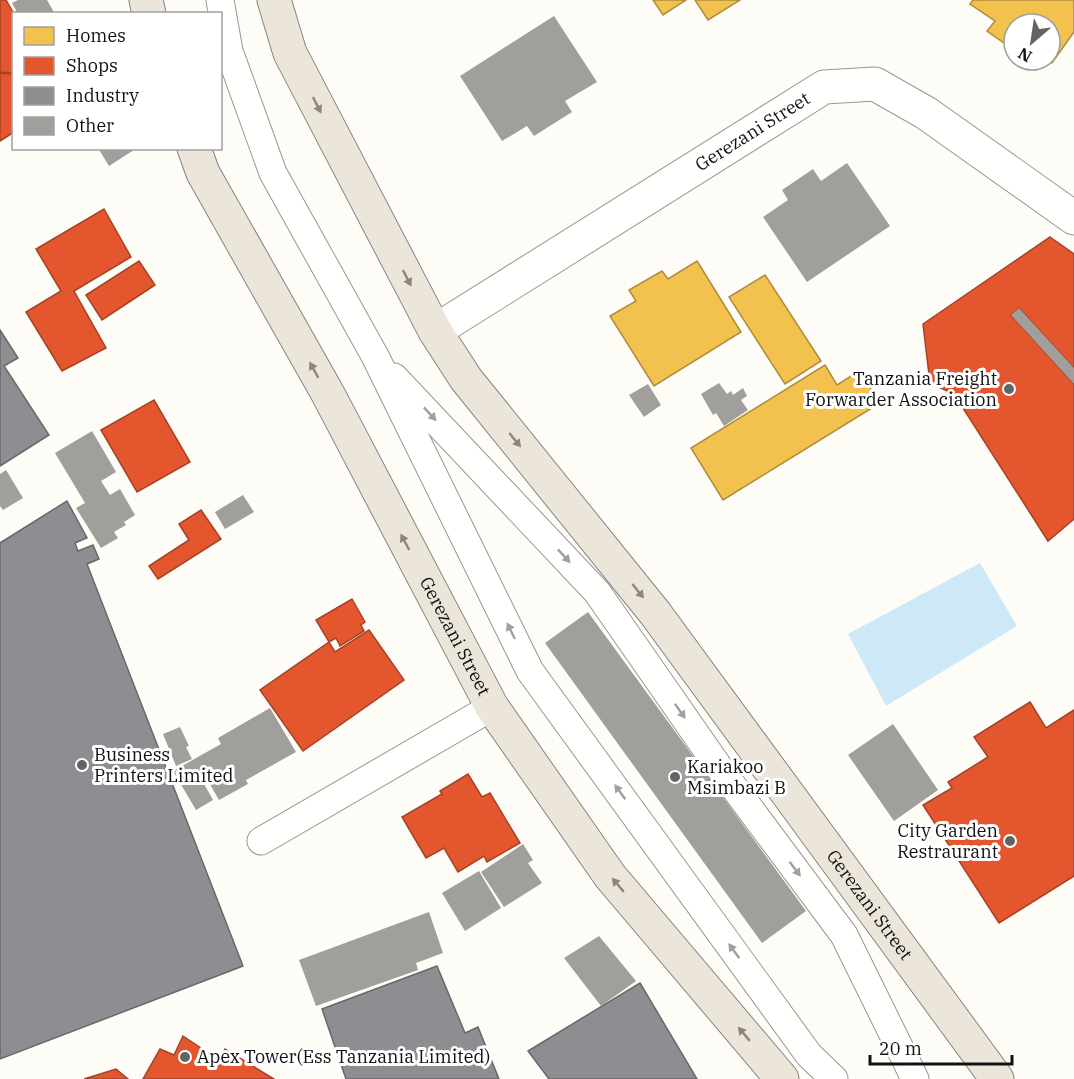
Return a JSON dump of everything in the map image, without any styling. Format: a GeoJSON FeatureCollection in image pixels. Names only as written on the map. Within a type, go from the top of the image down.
{"type":"FeatureCollection","features":[{"type":"Feature","properties":{"kind":"highway","name":"Gerezani Street"},"geometry":{"type":"LineString","coordinates":[[274,0],[290,53],[435,331],[466,378],[655,613],[997,1079]]}},
{"type":"Feature","properties":{"kind":"highway","name":"Gerezani Street"},"geometry":{"type":"LineString","coordinates":[[195,150],[203,173],[328,394],[492,707],[610,876],[782,1079]]}},
{"type":"Feature","properties":{"kind":"street","name":"Gerezani Street"},"geometry":{"type":"LineString","coordinates":[[435,331],[824,87],[875,84],[926,113],[1074,218]]}},
{"type":"Feature","properties":{"kind":"lane"},"geometry":{"type":"LineString","coordinates":[[220,0],[229,51],[273,174],[375,356],[530,671],[809,1055],[834,1079]]}},
{"type":"Feature","properties":{"kind":"lane"},"geometry":{"type":"LineString","coordinates":[[375,356],[597,592],[718,766],[844,935],[915,1079]]}},
{"type":"Feature","properties":{"kind":"lane"},"geometry":{"type":"LineString","coordinates":[[261,841],[492,707]]}},
{"type":"Feature","properties":{"kind":"water"},"geometry":{"type":"Polygon","coordinates":[[[980,563],[1017,626],[886,706],[848,634],[980,563]]]}},
{"type":"Feature","properties":{"kind":"building: Homes"},"geometry":{"type":"Polygon","coordinates":[[[653,0],[686,0],[663,15],[653,0]]]}},
{"type":"Feature","properties":{"kind":"building: Homes"},"geometry":{"type":"Polygon","coordinates":[[[695,0],[740,0],[708,20],[695,0]]]}},
{"type":"Feature","properties":{"kind":"building: Homes"},"geometry":{"type":"Polygon","coordinates":[[[973,0],[1074,0],[1074,32],[1062,49],[1062,12],[1002,12],[1002,42],[987,31],[995,21],[970,4],[973,0]]]}},
{"type":"Feature","properties":{"kind":"building: Homes"},"geometry":{"type":"Polygon","coordinates":[[[697,261],[741,332],[654,386],[610,316],[636,301],[629,290],[662,271],[668,279],[697,261]]]}},
{"type":"Feature","properties":{"kind":"building: Homes"},"geometry":{"type":"Polygon","coordinates":[[[765,275],[821,361],[785,384],[729,297],[765,275]]]}},
{"type":"Feature","properties":{"kind":"building: Homes"},"geometry":{"type":"Polygon","coordinates":[[[825,365],[837,385],[859,371],[880,403],[723,500],[691,448],[825,365]]]}},
{"type":"Feature","properties":{"kind":"building: Shops"},"geometry":{"type":"Polygon","coordinates":[[[0,0],[6,0],[13,12],[12,73],[0,72],[0,0]]]}},
{"type":"Feature","properties":{"kind":"building: Shops"},"geometry":{"type":"Polygon","coordinates":[[[0,73],[12,74],[12,133],[0,141],[0,73]]]}},
{"type":"Feature","properties":{"kind":"building: Shops"},"geometry":{"type":"Polygon","coordinates":[[[104,209],[131,257],[74,291],[106,348],[62,371],[26,312],[61,291],[36,249],[104,209]]]}},
{"type":"Feature","properties":{"kind":"building: Shops","name":"Tanzania Freight Forwarder Association"},"geometry":{"type":"Polygon","coordinates":[[[1050,237],[1074,254],[1074,368],[1019,308],[1011,315],[1074,384],[1074,519],[1048,541],[954,394],[930,383],[923,324],[1050,237]]]}},
{"type":"Feature","properties":{"kind":"building: Shops"},"geometry":{"type":"Polygon","coordinates":[[[139,261],[155,285],[102,320],[86,295],[139,261]]]}},
{"type":"Feature","properties":{"kind":"building: Shops"},"geometry":{"type":"Polygon","coordinates":[[[154,400],[190,462],[137,492],[101,430],[154,400]]]}},
{"type":"Feature","properties":{"kind":"building: Shops"},"geometry":{"type":"Polygon","coordinates":[[[201,510],[221,539],[158,579],[149,566],[189,540],[179,524],[201,510]]]}},
{"type":"Feature","properties":{"kind":"building: Shops"},"geometry":{"type":"Polygon","coordinates":[[[352,599],[365,622],[361,625],[364,631],[340,646],[336,638],[329,642],[316,620],[352,599]]]}},
{"type":"Feature","properties":{"kind":"building: Shops"},"geometry":{"type":"Polygon","coordinates":[[[369,630],[404,680],[303,751],[260,690],[329,642],[335,652],[369,630]]]}},
{"type":"Feature","properties":{"kind":"building: Shops","name":"City Garden Restraurant"},"geometry":{"type":"Polygon","coordinates":[[[1030,702],[1046,728],[1074,710],[1074,876],[999,923],[923,805],[952,788],[948,782],[988,757],[974,737],[1030,702]]]}},
{"type":"Feature","properties":{"kind":"building: Shops"},"geometry":{"type":"Polygon","coordinates":[[[468,774],[482,797],[490,793],[520,843],[487,862],[484,856],[458,872],[444,848],[426,858],[402,817],[442,794],[440,791],[468,774]]]}},
{"type":"Feature","properties":{"kind":"building: Shops","name":"Apex Tower(Ess Tanzania Limited)"},"geometry":{"type":"Polygon","coordinates":[[[183,1036],[219,1060],[225,1049],[274,1079],[143,1079],[160,1049],[174,1055],[183,1036]]]}},
{"type":"Feature","properties":{"kind":"building: Shops"},"geometry":{"type":"Polygon","coordinates":[[[116,1069],[128,1079],[84,1079],[116,1069]]]}},
{"type":"Feature","properties":{"kind":"building: Industry"},"geometry":{"type":"Polygon","coordinates":[[[0,330],[18,358],[4,366],[49,435],[0,466],[0,330]]]}},
{"type":"Feature","properties":{"kind":"building: Industry","name":"Business Printers Limited"},"geometry":{"type":"Polygon","coordinates":[[[67,501],[87,538],[75,543],[78,551],[93,545],[99,559],[87,564],[243,966],[0,1059],[0,543],[67,501]]]}},
{"type":"Feature","properties":{"kind":"building: Industry"},"geometry":{"type":"Polygon","coordinates":[[[437,966],[465,1033],[478,1027],[499,1079],[346,1079],[322,1009],[437,966]]]}},
{"type":"Feature","properties":{"kind":"building: Industry"},"geometry":{"type":"Polygon","coordinates":[[[640,983],[697,1079],[549,1079],[528,1051],[640,983]]]}},
{"type":"Feature","properties":{"kind":"building: Other"},"geometry":{"type":"Polygon","coordinates":[[[18,0],[47,0],[54,12],[17,12],[12,3],[18,0]]]}},
{"type":"Feature","properties":{"kind":"building: Other"},"geometry":{"type":"Polygon","coordinates":[[[554,16],[597,82],[565,101],[572,112],[534,136],[527,126],[502,141],[460,76],[554,16]]]}},
{"type":"Feature","properties":{"kind":"building: Other"},"geometry":{"type":"Polygon","coordinates":[[[99,150],[134,150],[109,166],[99,150]]]}},
{"type":"Feature","properties":{"kind":"building: Other"},"geometry":{"type":"Polygon","coordinates":[[[847,163],[890,226],[807,282],[763,217],[788,200],[782,190],[813,169],[821,181],[847,163]]]}},
{"type":"Feature","properties":{"kind":"building: Other"},"geometry":{"type":"Polygon","coordinates":[[[1019,308],[1074,368],[1074,384],[1011,315],[1019,308]]]}},
{"type":"Feature","properties":{"kind":"building: Other"},"geometry":{"type":"Polygon","coordinates":[[[719,383],[727,394],[731,391],[733,395],[743,388],[747,396],[741,400],[748,410],[724,426],[716,413],[713,415],[701,394],[719,383]]]}},
{"type":"Feature","properties":{"kind":"building: Other"},"geometry":{"type":"Polygon","coordinates":[[[648,384],[661,405],[644,417],[629,395],[648,384]]]}},
{"type":"Feature","properties":{"kind":"building: Other"},"geometry":{"type":"Polygon","coordinates":[[[92,431],[116,472],[101,481],[110,495],[120,489],[135,515],[124,522],[126,525],[114,532],[118,538],[101,548],[76,508],[85,503],[55,453],[92,431]]]}},
{"type":"Feature","properties":{"kind":"building: Other"},"geometry":{"type":"Polygon","coordinates":[[[6,470],[23,498],[3,510],[0,506],[0,474],[6,470]]]}},
{"type":"Feature","properties":{"kind":"building: Other"},"geometry":{"type":"Polygon","coordinates":[[[243,495],[254,512],[225,529],[215,512],[243,495]]]}},
{"type":"Feature","properties":{"kind":"building: Other","name":"Kariakoo Msimbazi B"},"geometry":{"type":"Polygon","coordinates":[[[588,612],[806,911],[762,943],[545,643],[588,612]]]}},
{"type":"Feature","properties":{"kind":"building: Other"},"geometry":{"type":"Polygon","coordinates":[[[270,708],[296,752],[246,780],[248,784],[219,800],[207,779],[203,782],[213,800],[196,810],[173,771],[221,744],[218,738],[270,708]]]}},
{"type":"Feature","properties":{"kind":"building: Other"},"geometry":{"type":"Polygon","coordinates":[[[893,724],[938,790],[894,821],[848,755],[893,724]]]}},
{"type":"Feature","properties":{"kind":"building: Other"},"geometry":{"type":"Polygon","coordinates":[[[180,727],[192,759],[176,766],[163,734],[180,727]]]}},
{"type":"Feature","properties":{"kind":"building: Other"},"geometry":{"type":"Polygon","coordinates":[[[523,844],[533,860],[528,863],[542,883],[504,907],[481,872],[523,844]]]}},
{"type":"Feature","properties":{"kind":"building: Other"},"geometry":{"type":"Polygon","coordinates":[[[479,871],[501,908],[465,931],[442,893],[479,871]]]}},
{"type":"Feature","properties":{"kind":"building: Other"},"geometry":{"type":"Polygon","coordinates":[[[429,912],[443,953],[416,963],[418,970],[316,1006],[299,960],[429,912]]]}},
{"type":"Feature","properties":{"kind":"building: Other"},"geometry":{"type":"Polygon","coordinates":[[[599,936],[636,981],[601,1006],[564,958],[599,936]]]}},
{"type":"Feature","properties":{"kind":"place","name":"Tanzania Freight Forwarder Association"},"geometry":{"type":"Point","coordinates":[1009,389]}},
{"type":"Feature","properties":{"kind":"place","name":"Business Printers Limited"},"geometry":{"type":"Point","coordinates":[82,765]}},
{"type":"Feature","properties":{"kind":"place","name":"Kariakoo Msimbazi B"},"geometry":{"type":"Point","coordinates":[675,777]}},
{"type":"Feature","properties":{"kind":"place","name":"City Garden Restraurant"},"geometry":{"type":"Point","coordinates":[1010,841]}},
{"type":"Feature","properties":{"kind":"place","name":"Apex Tower(Ess Tanzania Limited)"},"geometry":{"type":"Point","coordinates":[185,1057]}}]}
